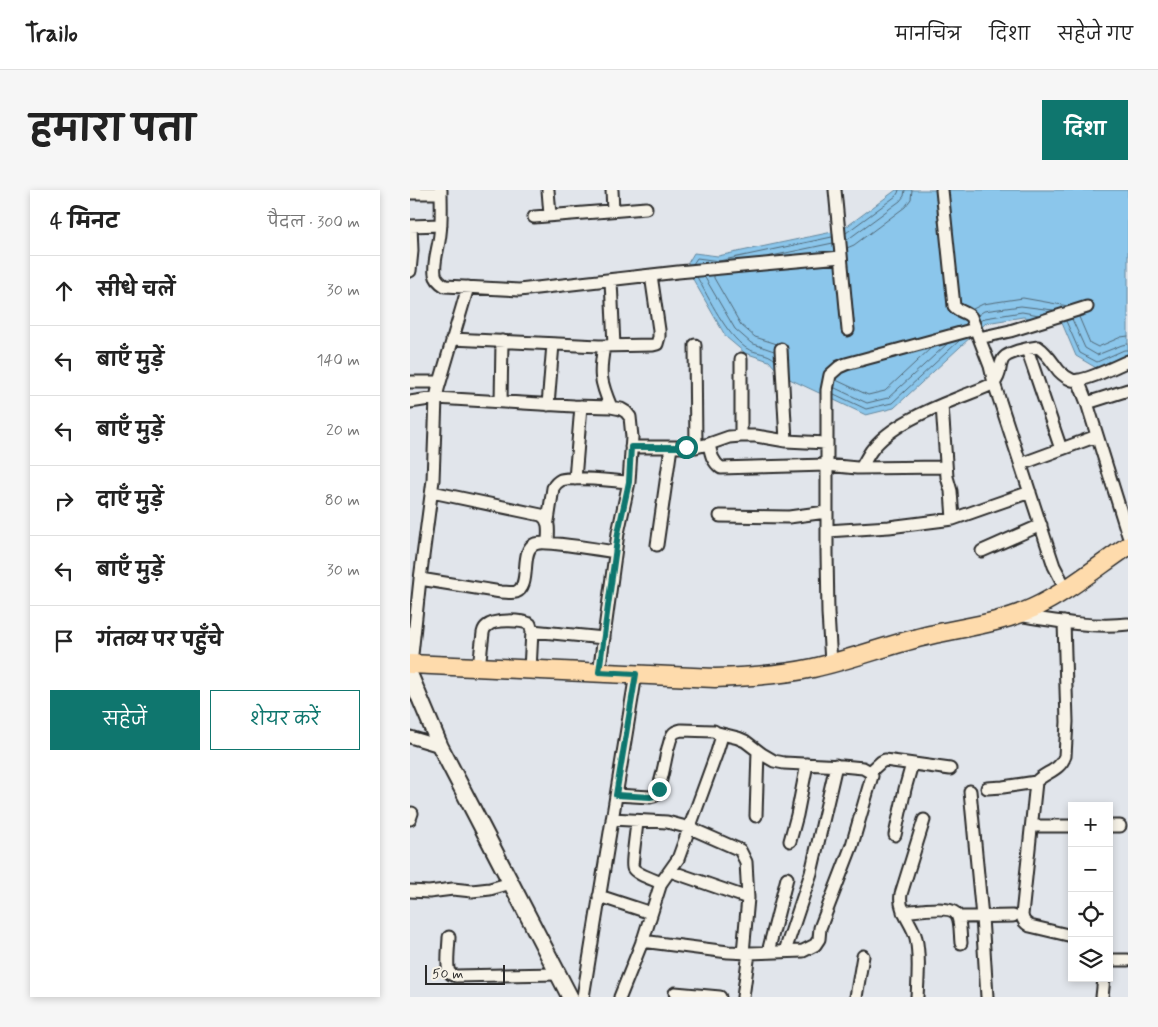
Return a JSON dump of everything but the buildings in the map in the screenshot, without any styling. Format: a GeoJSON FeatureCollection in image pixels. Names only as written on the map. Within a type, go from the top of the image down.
{"type":"FeatureCollection","features":[{"type":"Feature","properties":{"kind":"main road"},"geometry":{"type":"LineString","coordinates":[[410,668],[479,667],[685,677],[742,677],[789,672],[831,664],[929,635],[1000,620],[1018,614],[1066,589],[1128,546]]}},
{"type":"Feature","properties":{"kind":"street"},"geometry":{"type":"LineString","coordinates":[[548,190],[550,215]]}},
{"type":"Feature","properties":{"kind":"street"},"geometry":{"type":"LineString","coordinates":[[612,190],[613,210]]}},
{"type":"Feature","properties":{"kind":"street"},"geometry":{"type":"LineString","coordinates":[[835,190],[848,330]]}},
{"type":"Feature","properties":{"kind":"street"},"geometry":{"type":"LineString","coordinates":[[942,190],[954,306],[957,310],[971,316],[990,366],[1054,566],[1066,589]]}},
{"type":"Feature","properties":{"kind":"street"},"geometry":{"type":"LineString","coordinates":[[410,193],[441,192],[441,225],[435,261],[435,276],[445,286],[518,290],[841,257]]}},
{"type":"Feature","properties":{"kind":"street"},"geometry":{"type":"LineString","coordinates":[[534,216],[646,208]]}},
{"type":"Feature","properties":{"kind":"street"},"geometry":{"type":"LineString","coordinates":[[410,271],[412,251],[411,226],[441,225]]}},
{"type":"Feature","properties":{"kind":"street"},"geometry":{"type":"LineString","coordinates":[[452,339],[609,346],[653,345],[656,344],[659,337],[659,330],[651,275]]}},
{"type":"Feature","properties":{"kind":"street"},"geometry":{"type":"LineString","coordinates":[[611,280],[609,346],[601,363],[602,383],[611,407]]}},
{"type":"Feature","properties":{"kind":"street"},"geometry":{"type":"LineString","coordinates":[[468,287],[439,382],[436,398],[432,492],[410,668],[440,746],[570,997]]}},
{"type":"Feature","properties":{"kind":"street"},"geometry":{"type":"LineString","coordinates":[[831,664],[826,531],[827,390],[830,375],[834,370],[846,364],[977,334],[1010,331],[1087,307]]}},
{"type":"Feature","properties":{"kind":"street"},"geometry":{"type":"LineString","coordinates":[[501,402],[502,341]]}},
{"type":"Feature","properties":{"kind":"street"},"geometry":{"type":"LineString","coordinates":[[548,405],[552,344]]}},
{"type":"Feature","properties":{"kind":"street"},"geometry":{"type":"LineString","coordinates":[[695,345],[696,447]]}},
{"type":"Feature","properties":{"kind":"street"},"geometry":{"type":"LineString","coordinates":[[861,468],[871,452],[886,435],[905,422],[994,383],[998,378],[1003,358],[1010,354],[1038,347],[1060,372],[1072,380],[1078,380],[1128,362]]}},
{"type":"Feature","properties":{"kind":"street"},"geometry":{"type":"LineString","coordinates":[[781,349],[786,441]]}},
{"type":"Feature","properties":{"kind":"street"},"geometry":{"type":"LineString","coordinates":[[1027,349],[1061,449]]}},
{"type":"Feature","properties":{"kind":"street"},"geometry":{"type":"LineString","coordinates":[[741,359],[741,436]]}},
{"type":"Feature","properties":{"kind":"street"},"geometry":{"type":"LineString","coordinates":[[1078,380],[1087,403],[1128,536]]}},
{"type":"Feature","properties":{"kind":"street"},"geometry":{"type":"LineString","coordinates":[[410,382],[439,382]]}},
{"type":"Feature","properties":{"kind":"street"},"geometry":{"type":"LineString","coordinates":[[1087,403],[1128,390]]}},
{"type":"Feature","properties":{"kind":"street"},"geometry":{"type":"LineString","coordinates":[[410,402],[436,398],[611,407],[621,408],[630,416],[632,431],[629,482],[615,552],[599,672]]}},
{"type":"Feature","properties":{"kind":"street"},"geometry":{"type":"LineString","coordinates":[[942,405],[946,467],[951,491],[953,519]]}},
{"type":"Feature","properties":{"kind":"street"},"geometry":{"type":"LineString","coordinates":[[575,479],[581,406]]}},
{"type":"Feature","properties":{"kind":"street"},"geometry":{"type":"LineString","coordinates":[[631,447],[696,447],[729,437],[741,436],[756,436],[786,441],[826,442]]}},
{"type":"Feature","properties":{"kind":"street"},"geometry":{"type":"LineString","coordinates":[[1021,464],[1097,436]]}},
{"type":"Feature","properties":{"kind":"street"},"geometry":{"type":"LineString","coordinates":[[709,444],[713,460],[721,468],[826,465],[845,468],[946,467]]}},
{"type":"Feature","properties":{"kind":"street"},"geometry":{"type":"LineString","coordinates":[[657,545],[671,447]]}},
{"type":"Feature","properties":{"kind":"street"},"geometry":{"type":"LineString","coordinates":[[548,543],[548,521],[555,484],[560,481],[575,479],[629,482]]}},
{"type":"Feature","properties":{"kind":"street"},"geometry":{"type":"LineString","coordinates":[[432,492],[541,515],[548,521]]}},
{"type":"Feature","properties":{"kind":"street"},"geometry":{"type":"LineString","coordinates":[[826,531],[889,527],[953,519],[1030,492]]}},
{"type":"Feature","properties":{"kind":"street"},"geometry":{"type":"LineString","coordinates":[[720,516],[784,517],[826,512]]}},
{"type":"Feature","properties":{"kind":"street"},"geometry":{"type":"LineString","coordinates":[[982,551],[1040,525]]}},
{"type":"Feature","properties":{"kind":"street"},"geometry":{"type":"LineString","coordinates":[[420,579],[501,592],[514,592],[519,591],[524,583],[526,559],[532,545],[536,543],[615,552]]}},
{"type":"Feature","properties":{"kind":"street"},"geometry":{"type":"LineString","coordinates":[[1018,614],[1064,622],[1128,624]]}},
{"type":"Feature","properties":{"kind":"street"},"geometry":{"type":"LineString","coordinates":[[479,667],[485,627],[494,622],[525,621],[530,624],[532,631],[530,670]]}},
{"type":"Feature","properties":{"kind":"street"},"geometry":{"type":"LineString","coordinates":[[987,788],[1003,788],[1036,782],[1060,766],[1065,756],[1067,722],[1064,622]]}},
{"type":"Feature","properties":{"kind":"street"},"geometry":{"type":"LineString","coordinates":[[532,631],[604,638]]}},
{"type":"Feature","properties":{"kind":"street"},"geometry":{"type":"LineString","coordinates":[[583,997],[636,674]]}},
{"type":"Feature","properties":{"kind":"street"},"geometry":{"type":"LineString","coordinates":[[616,795],[654,796],[657,793],[671,738],[674,733],[681,730],[714,731],[738,738],[746,741],[774,761],[863,768],[870,772],[872,776],[852,845],[820,928],[819,939],[815,945],[803,950],[746,953],[642,941]]}},
{"type":"Feature","properties":{"kind":"street"},"geometry":{"type":"LineString","coordinates":[[620,997],[642,941],[661,883],[678,860],[690,828],[722,739],[718,733]]}},
{"type":"Feature","properties":{"kind":"street"},"geometry":{"type":"LineString","coordinates":[[410,737],[440,746]]}},
{"type":"Feature","properties":{"kind":"street"},"geometry":{"type":"LineString","coordinates":[[756,816],[758,751]]}},
{"type":"Feature","properties":{"kind":"street"},"geometry":{"type":"LineString","coordinates":[[870,772],[885,760],[950,769]]}},
{"type":"Feature","properties":{"kind":"street"},"geometry":{"type":"LineString","coordinates":[[790,841],[797,815],[806,764]]}},
{"type":"Feature","properties":{"kind":"street"},"geometry":{"type":"LineString","coordinates":[[895,835],[912,764]]}},
{"type":"Feature","properties":{"kind":"street"},"geometry":{"type":"LineString","coordinates":[[785,952],[811,873],[836,765]]}},
{"type":"Feature","properties":{"kind":"street"},"geometry":{"type":"LineString","coordinates":[[1036,782],[1023,920],[1030,926],[1068,935]]}},
{"type":"Feature","properties":{"kind":"street"},"geometry":{"type":"LineString","coordinates":[[970,791],[982,917],[987,997]]}},
{"type":"Feature","properties":{"kind":"street"},"geometry":{"type":"LineString","coordinates":[[612,819],[667,822],[690,828],[740,850],[746,862],[748,898],[743,997]]}},
{"type":"Feature","properties":{"kind":"street"},"geometry":{"type":"LineString","coordinates":[[917,997],[916,942],[912,927],[903,912],[900,894],[924,820]]}},
{"type":"Feature","properties":{"kind":"street"},"geometry":{"type":"LineString","coordinates":[[637,821],[633,869],[661,883]]}},
{"type":"Feature","properties":{"kind":"street"},"geometry":{"type":"LineString","coordinates":[[1032,826],[1068,826]]}},
{"type":"Feature","properties":{"kind":"street"},"geometry":{"type":"LineString","coordinates":[[670,871],[748,898]]}},
{"type":"Feature","properties":{"kind":"street"},"geometry":{"type":"LineString","coordinates":[[768,952],[787,878]]}},
{"type":"Feature","properties":{"kind":"street"},"geometry":{"type":"LineString","coordinates":[[410,891],[490,890],[511,883]]}},
{"type":"Feature","properties":{"kind":"street"},"geometry":{"type":"LineString","coordinates":[[599,896],[651,913]]}},
{"type":"Feature","properties":{"kind":"street"},"geometry":{"type":"LineString","coordinates":[[903,912],[933,909],[955,912],[958,917],[961,943]]}},
{"type":"Feature","properties":{"kind":"street"},"geometry":{"type":"LineString","coordinates":[[958,917],[1013,916]]}},
{"type":"Feature","properties":{"kind":"street"},"geometry":{"type":"LineString","coordinates":[[449,937],[448,968],[453,975],[558,974]]}},
{"type":"Feature","properties":{"kind":"street"},"geometry":{"type":"LineString","coordinates":[[856,997],[863,956]]}},
{"type":"Feature","properties":{"kind":"street"},"geometry":{"type":"LineString","coordinates":[[1113,960],[1128,960]]}},
{"type":"Feature","properties":{"kind":"street"},"geometry":{"type":"LineString","coordinates":[[1102,997],[1104,982]]}},
{"type":"Feature","properties":{"kind":"street"},"geometry":{"type":"LineString","coordinates":[[675,992],[720,997]]}},
{"type":"Feature","properties":{"kind":"water"},"geometry":{"type":"Polygon","coordinates":[[[896,190],[1128,190],[1128,354],[1098,369],[1076,356],[1062,323],[1023,317],[986,323],[894,408],[866,415],[781,375],[769,361],[745,353],[726,337],[690,274],[688,263],[694,253],[718,256],[842,230],[896,190]]]}},
{"type":"Feature","properties":{"kind":"route"},"geometry":{"type":"LineString","coordinates":[[659,789],[654,796],[650,797],[616,795],[636,674],[599,672],[611,576],[629,482],[631,447],[686,447]]}}]}
